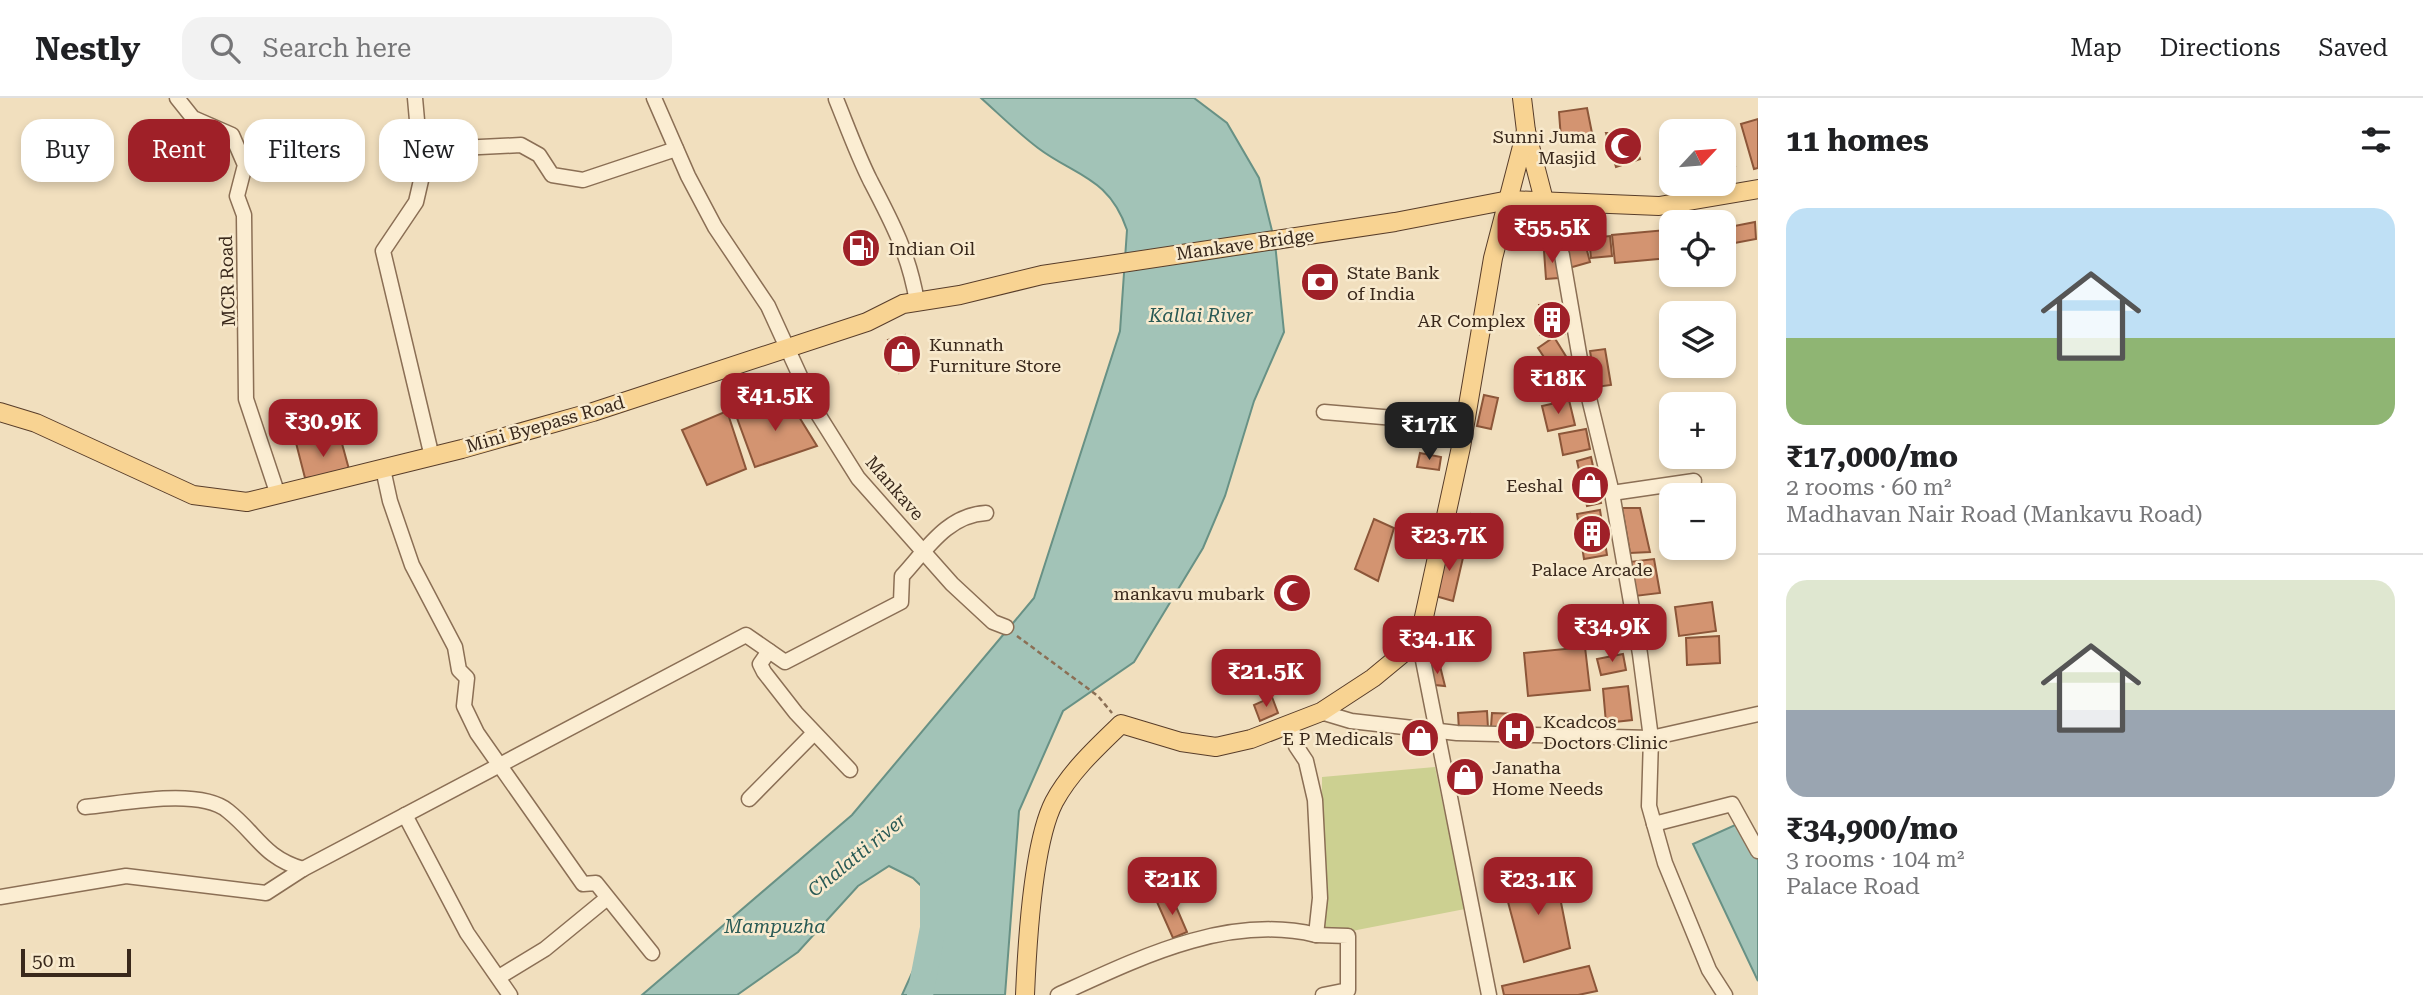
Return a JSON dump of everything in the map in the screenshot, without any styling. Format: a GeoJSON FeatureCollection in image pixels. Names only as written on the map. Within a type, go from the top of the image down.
{"type":"FeatureCollection","features":[{"type":"Feature","properties":{"kind":"main road"},"geometry":{"type":"LineString","coordinates":[[1522,98],[1526,131],[1545,204]]}},
{"type":"Feature","properties":{"kind":"main road"},"geometry":{"type":"LineString","coordinates":[[1025,995],[1040,855],[1054,803],[1088,755],[1121,724],[1181,742],[1216,747],[1321,712],[1373,678],[1419,640],[1465,424],[1474,358],[1493,258],[1526,131]]}},
{"type":"Feature","properties":{"kind":"main road"},"geometry":{"type":"LineString","coordinates":[[1509,200],[1545,204],[1659,206],[1758,189]]}},
{"type":"Feature","properties":{"kind":"main road","name":"Mankave Bridge"},"geometry":{"type":"LineString","coordinates":[[1095,266],[1395,222],[1509,200]]}},
{"type":"Feature","properties":{"kind":"main road","name":"Mini Byepass Road"},"geometry":{"type":"LineString","coordinates":[[0,412],[36,423],[192,495],[247,502],[432,457],[593,412],[867,322],[903,304],[1095,266]]}},
{"type":"Feature","properties":{"kind":"street","name":"MCR Road"},"geometry":{"type":"LineString","coordinates":[[177,98],[193,118],[232,135],[245,165],[237,196],[244,215],[246,399],[278,495]]}},
{"type":"Feature","properties":{"kind":"street"},"geometry":{"type":"LineString","coordinates":[[415,98],[417,119]]}},
{"type":"Feature","properties":{"kind":"street","name":"Mankave"},"geometry":{"type":"LineString","coordinates":[[654,98],[715,227],[768,306],[816,411],[858,478],[959,591],[993,622],[1006,628]]}},
{"type":"Feature","properties":{"kind":"street"},"geometry":{"type":"LineString","coordinates":[[836,99],[870,179],[889,212],[911,268],[917,302]]}},
{"type":"Feature","properties":{"kind":"street"},"geometry":{"type":"LineString","coordinates":[[478,147],[521,145],[539,155],[552,175],[583,180],[676,149]]}},
{"type":"Feature","properties":{"kind":"street"},"geometry":{"type":"LineString","coordinates":[[421,182],[416,202],[383,251],[432,457]]}},
{"type":"Feature","properties":{"kind":"street"},"geometry":{"type":"LineString","coordinates":[[1545,204],[1562,255],[1581,365],[1612,494],[1640,654],[1651,738],[1649,806],[1665,863],[1709,970],[1725,995]]}},
{"type":"Feature","properties":{"kind":"street"},"geometry":{"type":"LineString","coordinates":[[1324,412],[1465,424]]}},
{"type":"Feature","properties":{"kind":"street"},"geometry":{"type":"LineString","coordinates":[[383,469],[390,501],[412,565],[455,647],[459,670],[467,678],[464,706],[498,766],[516,787],[551,842],[583,884],[596,883],[606,899],[632,925],[652,953]]}},
{"type":"Feature","properties":{"kind":"street"},"geometry":{"type":"LineString","coordinates":[[1612,494],[1694,481]]}},
{"type":"Feature","properties":{"kind":"street"},"geometry":{"type":"LineString","coordinates":[[0,897],[126,876],[266,893],[303,869],[746,635],[785,662],[901,603],[902,576],[925,551],[949,526],[966,514],[986,513]]}},
{"type":"Feature","properties":{"kind":"street"},"geometry":{"type":"LineString","coordinates":[[1419,640],[1434,729],[1489,995]]}},
{"type":"Feature","properties":{"kind":"street"},"geometry":{"type":"LineString","coordinates":[[769,651],[760,664],[764,672],[814,733],[850,770]]}},
{"type":"Feature","properties":{"kind":"street"},"geometry":{"type":"LineString","coordinates":[[1321,712],[1351,721],[1457,733],[1651,738],[1758,714]]}},
{"type":"Feature","properties":{"kind":"street"},"geometry":{"type":"LineString","coordinates":[[1291,724],[1296,746],[1306,761],[1315,800],[1320,898],[1316,935]]}},
{"type":"Feature","properties":{"kind":"street"},"geometry":{"type":"LineString","coordinates":[[749,799],[814,733]]}},
{"type":"Feature","properties":{"kind":"street"},"geometry":{"type":"LineString","coordinates":[[85,807],[180,798],[205,800],[226,809],[279,862],[303,869]]}},
{"type":"Feature","properties":{"kind":"street"},"geometry":{"type":"LineString","coordinates":[[1654,824],[1732,804],[1758,851]]}},
{"type":"Feature","properties":{"kind":"street"},"geometry":{"type":"LineString","coordinates":[[405,815],[454,910],[510,995]]}},
{"type":"Feature","properties":{"kind":"street"},"geometry":{"type":"LineString","coordinates":[[499,977],[545,950],[606,899]]}},
{"type":"Feature","properties":{"kind":"street"},"geometry":{"type":"LineString","coordinates":[[1058,995],[1154,953],[1211,936],[1287,928],[1316,935],[1348,936],[1348,990],[1323,995]]}},
{"type":"Feature","properties":{"kind":"path"},"geometry":{"type":"LineString","coordinates":[[1006,628],[1098,696],[1121,724]]}},
{"type":"Feature","properties":{"kind":"green space"},"geometry":{"type":"Polygon","coordinates":[[[1435,767],[1465,909],[1321,937],[1322,777],[1435,767]]]}},
{"type":"Feature","properties":{"kind":"water","name":"Kallai River"},"geometry":{"type":"Polygon","coordinates":[[[981,98],[1194,98],[1227,123],[1259,178],[1275,243],[1284,332],[1254,401],[1225,496],[1203,548],[1134,662],[1063,711],[1019,811],[1005,995],[902,995],[935,922],[938,902],[913,878],[889,866],[858,886],[798,952],[737,995],[642,995],[852,815],[1034,598],[1120,331],[1127,230],[1120,212],[1101,188],[1038,148],[981,98]]]}},
{"type":"Feature","properties":{"kind":"water"},"geometry":{"type":"Polygon","coordinates":[[[1744,821],[1758,849],[1758,981],[1693,844],[1744,821]]]}},
{"type":"Feature","properties":{"kind":"building"},"geometry":{"type":"Polygon","coordinates":[[[1587,108],[1592,133],[1561,139],[1559,112],[1587,108]]]}},
{"type":"Feature","properties":{"kind":"building"},"geometry":{"type":"Polygon","coordinates":[[[1758,119],[1758,168],[1754,169],[1741,124],[1758,119]]]}},
{"type":"Feature","properties":{"kind":"building","name":"Sunni Juma Masjid"},"geometry":{"type":"Polygon","coordinates":[[[1606,133],[1632,133],[1640,159],[1616,167],[1606,133]]]}},
{"type":"Feature","properties":{"kind":"building"},"geometry":{"type":"Polygon","coordinates":[[[1755,222],[1756,239],[1736,243],[1736,226],[1755,222]]]}},
{"type":"Feature","properties":{"kind":"building"},"geometry":{"type":"Polygon","coordinates":[[[1659,231],[1659,259],[1615,263],[1612,235],[1659,231]]]}},
{"type":"Feature","properties":{"kind":"building"},"geometry":{"type":"Polygon","coordinates":[[[1610,236],[1612,256],[1591,258],[1589,238],[1610,236]]]}},
{"type":"Feature","properties":{"kind":"building"},"geometry":{"type":"Polygon","coordinates":[[[1584,239],[1590,262],[1569,268],[1563,245],[1584,239]]]}},
{"type":"Feature","properties":{"kind":"building"},"geometry":{"type":"Polygon","coordinates":[[[1557,250],[1559,278],[1546,279],[1544,251],[1557,250]]]}},
{"type":"Feature","properties":{"kind":"building","name":"AR Complex"},"geometry":{"type":"Polygon","coordinates":[[[1564,304],[1565,334],[1540,335],[1539,305],[1564,304]]]}},
{"type":"Feature","properties":{"kind":"building","name":"Kunnath Furniture Store"},"geometry":{"type":"Polygon","coordinates":[[[905,335],[915,368],[899,373],[888,340],[905,335]]]}},
{"type":"Feature","properties":{"kind":"building"},"geometry":{"type":"Polygon","coordinates":[[[1554,337],[1567,358],[1551,368],[1538,348],[1554,337]]]}},
{"type":"Feature","properties":{"kind":"building"},"geometry":{"type":"Polygon","coordinates":[[[1605,349],[1611,385],[1596,387],[1590,351],[1605,349]]]}},
{"type":"Feature","properties":{"kind":"building"},"geometry":{"type":"Polygon","coordinates":[[[1484,395],[1498,398],[1491,429],[1477,426],[1484,395]]]}},
{"type":"Feature","properties":{"kind":"building"},"geometry":{"type":"Polygon","coordinates":[[[788,399],[817,446],[755,467],[737,418],[788,399]]]}},
{"type":"Feature","properties":{"kind":"building"},"geometry":{"type":"Polygon","coordinates":[[[1569,400],[1575,425],[1548,431],[1542,406],[1569,400]]]}},
{"type":"Feature","properties":{"kind":"building"},"geometry":{"type":"Polygon","coordinates":[[[727,411],[746,469],[707,485],[682,430],[727,411]]]}},
{"type":"Feature","properties":{"kind":"building"},"geometry":{"type":"Polygon","coordinates":[[[1586,429],[1590,449],[1563,455],[1559,434],[1586,429]]]}},
{"type":"Feature","properties":{"kind":"building"},"geometry":{"type":"Polygon","coordinates":[[[341,440],[350,473],[305,478],[296,443],[341,440]]]}},
{"type":"Feature","properties":{"kind":"building"},"geometry":{"type":"Polygon","coordinates":[[[1420,453],[1441,457],[1439,470],[1417,467],[1420,453]]]}},
{"type":"Feature","properties":{"kind":"building"},"geometry":{"type":"Polygon","coordinates":[[[1591,457],[1601,503],[1587,506],[1577,461],[1591,457]]]}},
{"type":"Feature","properties":{"kind":"building"},"geometry":{"type":"Polygon","coordinates":[[[1622,508],[1640,508],[1650,552],[1630,553],[1622,508]]]}},
{"type":"Feature","properties":{"kind":"building","name":"Palace Arcade"},"geometry":{"type":"Polygon","coordinates":[[[1600,510],[1607,555],[1584,559],[1577,514],[1600,510]]]}},
{"type":"Feature","properties":{"kind":"building"},"geometry":{"type":"Polygon","coordinates":[[[1471,514],[1489,517],[1482,552],[1465,549],[1471,514]]]}},
{"type":"Feature","properties":{"kind":"building"},"geometry":{"type":"Polygon","coordinates":[[[1374,519],[1394,528],[1378,581],[1355,569],[1374,519]]]}},
{"type":"Feature","properties":{"kind":"building"},"geometry":{"type":"Polygon","coordinates":[[[1447,544],[1465,549],[1453,601],[1432,595],[1447,544]]]}},
{"type":"Feature","properties":{"kind":"building"},"geometry":{"type":"Polygon","coordinates":[[[1654,559],[1660,593],[1635,596],[1629,562],[1654,559]]]}},
{"type":"Feature","properties":{"kind":"building"},"geometry":{"type":"Polygon","coordinates":[[[1712,602],[1716,631],[1679,636],[1675,607],[1712,602]]]}},
{"type":"Feature","properties":{"kind":"building"},"geometry":{"type":"Polygon","coordinates":[[[1719,636],[1720,663],[1687,665],[1686,638],[1719,636]]]}},
{"type":"Feature","properties":{"kind":"building"},"geometry":{"type":"Polygon","coordinates":[[[1585,647],[1590,690],[1528,696],[1524,653],[1585,647]]]}},
{"type":"Feature","properties":{"kind":"building"},"geometry":{"type":"Polygon","coordinates":[[[1623,654],[1626,670],[1601,675],[1597,659],[1623,654]]]}},
{"type":"Feature","properties":{"kind":"building"},"geometry":{"type":"Polygon","coordinates":[[[1430,665],[1440,666],[1445,686],[1435,685],[1430,665]]]}},
{"type":"Feature","properties":{"kind":"building"},"geometry":{"type":"Polygon","coordinates":[[[1628,686],[1632,720],[1606,723],[1603,689],[1628,686]]]}},
{"type":"Feature","properties":{"kind":"building"},"geometry":{"type":"Polygon","coordinates":[[[1272,697],[1278,713],[1260,721],[1254,705],[1272,697]]]}},
{"type":"Feature","properties":{"kind":"building"},"geometry":{"type":"Polygon","coordinates":[[[1487,711],[1488,728],[1459,731],[1458,713],[1487,711]]]}},
{"type":"Feature","properties":{"kind":"building"},"geometry":{"type":"Polygon","coordinates":[[[1492,713],[1519,714],[1519,728],[1491,727],[1492,713]]]}},
{"type":"Feature","properties":{"kind":"building"},"geometry":{"type":"Polygon","coordinates":[[[1555,872],[1570,948],[1524,962],[1504,887],[1555,872]]]}},
{"type":"Feature","properties":{"kind":"building"},"geometry":{"type":"Polygon","coordinates":[[[1171,895],[1187,932],[1173,938],[1157,902],[1171,895]]]}},
{"type":"Feature","properties":{"kind":"building"},"geometry":{"type":"Polygon","coordinates":[[[1589,966],[1597,991],[1578,995],[1504,995],[1502,986],[1589,966]]]}},
{"type":"Feature","properties":{"kind":"waterway"},"geometry":{"type":"LineString","coordinates":[[920,995],[933,928],[933,863]]}},
{"type":"Feature","properties":{"kind":"place","name":"Sunni Juma Masjid"},"geometry":{"type":"Point","coordinates":[1623,146]}},
{"type":"Feature","properties":{"kind":"place","name":"Indian Oil"},"geometry":{"type":"Point","coordinates":[861,248]}},
{"type":"Feature","properties":{"kind":"place","name":"State Bank of India"},"geometry":{"type":"Point","coordinates":[1320,282]}},
{"type":"Feature","properties":{"kind":"place","name":"AR Complex"},"geometry":{"type":"Point","coordinates":[1552,320]}},
{"type":"Feature","properties":{"kind":"place","name":"Kunnath Furniture Store"},"geometry":{"type":"Point","coordinates":[902,354]}},
{"type":"Feature","properties":{"kind":"place","name":"Eeshal"},"geometry":{"type":"Point","coordinates":[1590,485]}},
{"type":"Feature","properties":{"kind":"place","name":"Palace Arcade"},"geometry":{"type":"Point","coordinates":[1592,534]}},
{"type":"Feature","properties":{"kind":"place","name":"mankavu mubark"},"geometry":{"type":"Point","coordinates":[1292,593]}},
{"type":"Feature","properties":{"kind":"place","name":"Kcadcos Doctors Clinic"},"geometry":{"type":"Point","coordinates":[1516,731]}},
{"type":"Feature","properties":{"kind":"place","name":"E P Medicals"},"geometry":{"type":"Point","coordinates":[1420,738]}},
{"type":"Feature","properties":{"kind":"place","name":"Janatha Home Needs"},"geometry":{"type":"Point","coordinates":[1465,777]}},
{"type":"Feature","properties":{"kind":"water label","name":"Chalatti river"},"geometry":{"type":"Point","coordinates":[857,855]}},
{"type":"Feature","properties":{"kind":"water label","name":"Mampuzha"},"geometry":{"type":"Point","coordinates":[775,926]}}]}
